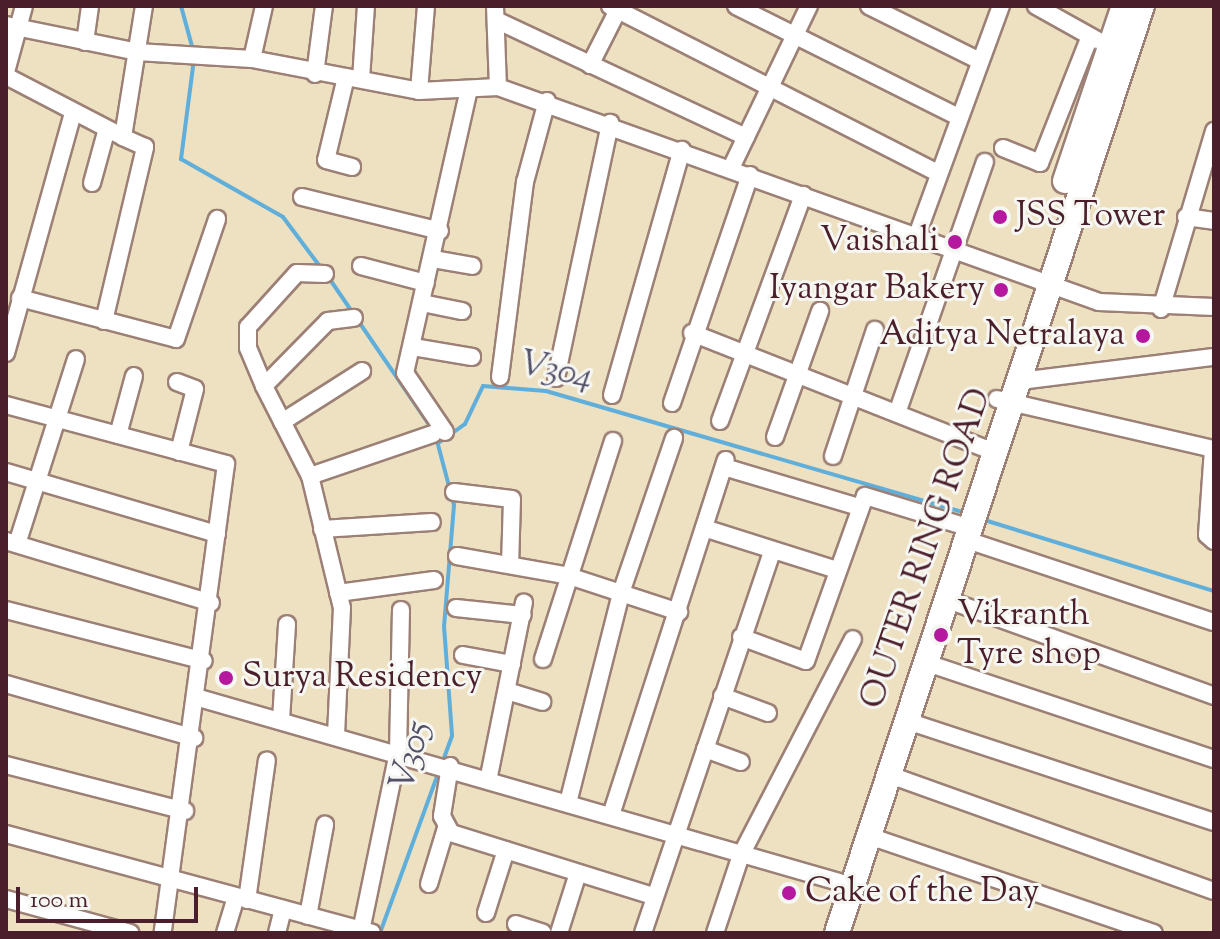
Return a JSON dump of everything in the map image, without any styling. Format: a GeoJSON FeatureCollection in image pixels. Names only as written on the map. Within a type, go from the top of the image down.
{"type":"FeatureCollection","features":[{"type":"Feature","properties":{"kind":"highway","name":"OUTER RING ROAD"},"geometry":{"type":"LineString","coordinates":[[838,932],[839,882],[1010,395],[1099,41],[1124,6]]}},
{"type":"Feature","properties":{"kind":"highway","name":"OUTER RING ROAD"},"geometry":{"type":"LineString","coordinates":[[1040,282],[1142,6]]}},
{"type":"Feature","properties":{"kind":"highway","name":"OUTER RING ROAD"},"geometry":{"type":"LineString","coordinates":[[974,495],[982,447],[1010,395]]}},
{"type":"Feature","properties":{"kind":"highway","name":"OUTER RING ROAD"},"geometry":{"type":"LineString","coordinates":[[838,932],[866,835],[945,599],[964,527]]}},
{"type":"Feature","properties":{"kind":"street"},"geometry":{"type":"LineString","coordinates":[[24,6],[12,27],[6,74],[106,132],[145,147],[104,321]]}},
{"type":"Feature","properties":{"kind":"street"},"geometry":{"type":"LineString","coordinates":[[85,42],[90,6]]}},
{"type":"Feature","properties":{"kind":"street"},"geometry":{"type":"LineString","coordinates":[[123,137],[144,6]]}},
{"type":"Feature","properties":{"kind":"street"},"geometry":{"type":"LineString","coordinates":[[252,59],[264,6]]}},
{"type":"Feature","properties":{"kind":"street"},"geometry":{"type":"LineString","coordinates":[[315,74],[324,6]]}},
{"type":"Feature","properties":{"kind":"street"},"geometry":{"type":"LineString","coordinates":[[352,167],[326,160],[353,78],[366,6]]}},
{"type":"Feature","properties":{"kind":"street"},"geometry":{"type":"LineString","coordinates":[[419,91],[426,6]]}},
{"type":"Feature","properties":{"kind":"street"},"geometry":{"type":"LineString","coordinates":[[736,6],[955,115]]}},
{"type":"Feature","properties":{"kind":"street"},"geometry":{"type":"LineString","coordinates":[[731,168],[809,6]]}},
{"type":"Feature","properties":{"kind":"street"},"geometry":{"type":"LineString","coordinates":[[869,6],[976,59]]}},
{"type":"Feature","properties":{"kind":"street"},"geometry":{"type":"LineString","coordinates":[[916,238],[955,115],[976,59],[1001,6]]}},
{"type":"Feature","properties":{"kind":"street"},"geometry":{"type":"LineString","coordinates":[[1003,148],[1040,163],[1099,41],[1036,6]]}},
{"type":"Feature","properties":{"kind":"street"},"geometry":{"type":"LineString","coordinates":[[590,65],[616,7],[936,172]]}},
{"type":"Feature","properties":{"kind":"street"},"geometry":{"type":"LineString","coordinates":[[496,13],[590,65],[746,137]]}},
{"type":"Feature","properties":{"kind":"street"},"geometry":{"type":"LineString","coordinates":[[496,13],[498,87]]}},
{"type":"Feature","properties":{"kind":"street"},"geometry":{"type":"LineString","coordinates":[[12,27],[137,52],[252,59],[315,74],[419,91],[498,87],[610,123],[957,253],[1116,306],[1161,309],[1214,307]]}},
{"type":"Feature","properties":{"kind":"street"},"geometry":{"type":"LineString","coordinates":[[310,476],[439,433],[405,373],[440,231],[469,90]]}},
{"type":"Feature","properties":{"kind":"street"},"geometry":{"type":"LineString","coordinates":[[500,377],[525,182],[547,101]]}},
{"type":"Feature","properties":{"kind":"street"},"geometry":{"type":"LineString","coordinates":[[6,353],[73,113]]}},
{"type":"Feature","properties":{"kind":"street"},"geometry":{"type":"LineString","coordinates":[[556,378],[610,123]]}},
{"type":"Feature","properties":{"kind":"street"},"geometry":{"type":"LineString","coordinates":[[1161,309],[1214,131]]}},
{"type":"Feature","properties":{"kind":"street"},"geometry":{"type":"LineString","coordinates":[[92,183],[106,132]]}},
{"type":"Feature","properties":{"kind":"street"},"geometry":{"type":"LineString","coordinates":[[612,395],[682,150]]}},
{"type":"Feature","properties":{"kind":"street"},"geometry":{"type":"LineString","coordinates":[[897,413],[957,253],[985,162]]}},
{"type":"Feature","properties":{"kind":"street"},"geometry":{"type":"LineString","coordinates":[[672,403],[692,333],[750,175]]}},
{"type":"Feature","properties":{"kind":"street"},"geometry":{"type":"LineString","coordinates":[[720,421],[803,195]]}},
{"type":"Feature","properties":{"kind":"street"},"geometry":{"type":"LineString","coordinates":[[302,197],[440,231]]}},
{"type":"Feature","properties":{"kind":"street"},"geometry":{"type":"LineString","coordinates":[[1186,217],[1214,221]]}},
{"type":"Feature","properties":{"kind":"street"},"geometry":{"type":"LineString","coordinates":[[20,298],[176,339],[217,219]]}},
{"type":"Feature","properties":{"kind":"street"},"geometry":{"type":"LineString","coordinates":[[433,259],[472,266]]}},
{"type":"Feature","properties":{"kind":"street"},"geometry":{"type":"LineString","coordinates":[[361,266],[426,283]]}},
{"type":"Feature","properties":{"kind":"street"},"geometry":{"type":"LineString","coordinates":[[325,274],[297,273],[248,327],[248,348],[310,476],[338,593],[336,735]]}},
{"type":"Feature","properties":{"kind":"street"},"geometry":{"type":"LineString","coordinates":[[422,303],[462,311]]}},
{"type":"Feature","properties":{"kind":"street"},"geometry":{"type":"LineString","coordinates":[[775,437],[820,311]]}},
{"type":"Feature","properties":{"kind":"street"},"geometry":{"type":"LineString","coordinates":[[264,386],[328,321],[354,318]]}},
{"type":"Feature","properties":{"kind":"street"},"geometry":{"type":"LineString","coordinates":[[833,456],[875,330]]}},
{"type":"Feature","properties":{"kind":"street"},"geometry":{"type":"LineString","coordinates":[[692,333],[799,372],[982,447]]}},
{"type":"Feature","properties":{"kind":"street"},"geometry":{"type":"LineString","coordinates":[[413,347],[472,357]]}},
{"type":"Feature","properties":{"kind":"street"},"geometry":{"type":"LineString","coordinates":[[1010,395],[1214,357]]}},
{"type":"Feature","properties":{"kind":"street"},"geometry":{"type":"LineString","coordinates":[[76,359],[38,481],[12,543],[211,603]]}},
{"type":"Feature","properties":{"kind":"street"},"geometry":{"type":"LineString","coordinates":[[282,422],[362,371]]}},
{"type":"Feature","properties":{"kind":"street"},"geometry":{"type":"LineString","coordinates":[[118,435],[134,376]]}},
{"type":"Feature","properties":{"kind":"street"},"geometry":{"type":"LineString","coordinates":[[177,382],[195,389],[179,452]]}},
{"type":"Feature","properties":{"kind":"street"},"geometry":{"type":"LineString","coordinates":[[1010,395],[1213,449],[1207,535],[1214,541]]}},
{"type":"Feature","properties":{"kind":"street"},"geometry":{"type":"LineString","coordinates":[[6,405],[226,464],[185,811],[163,933]]}},
{"type":"Feature","properties":{"kind":"street"},"geometry":{"type":"LineString","coordinates":[[569,799],[621,593],[674,438]]}},
{"type":"Feature","properties":{"kind":"street"},"geometry":{"type":"LineString","coordinates":[[543,659],[613,441]]}},
{"type":"Feature","properties":{"kind":"street"},"geometry":{"type":"LineString","coordinates":[[612,812],[725,464],[859,507]]}},
{"type":"Feature","properties":{"kind":"street"},"geometry":{"type":"LineString","coordinates":[[6,472],[217,534]]}},
{"type":"Feature","properties":{"kind":"street"},"geometry":{"type":"LineString","coordinates":[[454,492],[512,499],[510,565]]}},
{"type":"Feature","properties":{"kind":"street"},"geometry":{"type":"LineString","coordinates":[[741,637],[806,661],[859,507],[870,497],[964,527],[1214,622]]}},
{"type":"Feature","properties":{"kind":"street"},"geometry":{"type":"LineString","coordinates":[[322,529],[432,522]]}},
{"type":"Feature","properties":{"kind":"street"},"geometry":{"type":"LineString","coordinates":[[704,528],[837,570]]}},
{"type":"Feature","properties":{"kind":"street"},"geometry":{"type":"LineString","coordinates":[[643,933],[772,551]]}},
{"type":"Feature","properties":{"kind":"street"},"geometry":{"type":"LineString","coordinates":[[457,556],[569,576],[679,612]]}},
{"type":"Feature","properties":{"kind":"street"},"geometry":{"type":"LineString","coordinates":[[338,593],[434,580]]}},
{"type":"Feature","properties":{"kind":"street"},"geometry":{"type":"LineString","coordinates":[[945,599],[1214,696]]}},
{"type":"Feature","properties":{"kind":"street"},"geometry":{"type":"LineString","coordinates":[[456,608],[523,609],[489,776]]}},
{"type":"Feature","properties":{"kind":"street"},"geometry":{"type":"LineString","coordinates":[[6,610],[204,661]]}},
{"type":"Feature","properties":{"kind":"street"},"geometry":{"type":"LineString","coordinates":[[6,834],[308,916],[335,929],[366,932],[398,753],[401,610]]}},
{"type":"Feature","properties":{"kind":"street"},"geometry":{"type":"LineString","coordinates":[[281,720],[287,624]]}},
{"type":"Feature","properties":{"kind":"street"},"geometry":{"type":"LineString","coordinates":[[715,933],[741,855],[853,639]]}},
{"type":"Feature","properties":{"kind":"street"},"geometry":{"type":"LineString","coordinates":[[463,655],[512,664]]}},
{"type":"Feature","properties":{"kind":"street"},"geometry":{"type":"LineString","coordinates":[[924,662],[1214,759]]}},
{"type":"Feature","properties":{"kind":"street"},"geometry":{"type":"LineString","coordinates":[[6,684],[194,738]]}},
{"type":"Feature","properties":{"kind":"street"},"geometry":{"type":"LineString","coordinates":[[507,691],[542,702]]}},
{"type":"Feature","properties":{"kind":"street"},"geometry":{"type":"LineString","coordinates":[[722,696],[768,713]]}},
{"type":"Feature","properties":{"kind":"street"},"geometry":{"type":"LineString","coordinates":[[199,698],[678,830],[741,855],[839,882]]}},
{"type":"Feature","properties":{"kind":"street"},"geometry":{"type":"LineString","coordinates":[[904,720],[1214,822]]}},
{"type":"Feature","properties":{"kind":"street"},"geometry":{"type":"LineString","coordinates":[[705,749],[741,762]]}},
{"type":"Feature","properties":{"kind":"street"},"geometry":{"type":"LineString","coordinates":[[225,933],[242,898],[267,760]]}},
{"type":"Feature","properties":{"kind":"street"},"geometry":{"type":"LineString","coordinates":[[429,884],[446,828],[444,764]]}},
{"type":"Feature","properties":{"kind":"street"},"geometry":{"type":"LineString","coordinates":[[6,765],[185,811]]}},
{"type":"Feature","properties":{"kind":"street"},"geometry":{"type":"LineString","coordinates":[[887,774],[1214,891]]}},
{"type":"Feature","properties":{"kind":"street"},"geometry":{"type":"LineString","coordinates":[[308,916],[325,825]]}},
{"type":"Feature","properties":{"kind":"street"},"geometry":{"type":"LineString","coordinates":[[446,828],[653,896]]}},
{"type":"Feature","properties":{"kind":"street"},"geometry":{"type":"LineString","coordinates":[[866,835],[1154,933]]}},
{"type":"Feature","properties":{"kind":"street"},"geometry":{"type":"LineString","coordinates":[[486,913],[506,850]]}},
{"type":"Feature","properties":{"kind":"street"},"geometry":{"type":"LineString","coordinates":[[559,933],[578,873]]}},
{"type":"Feature","properties":{"kind":"street"},"geometry":{"type":"LineString","coordinates":[[6,899],[130,933]]}},
{"type":"Feature","properties":{"kind":"street"},"geometry":{"type":"LineString","coordinates":[[277,933],[283,909]]}},
{"type":"Feature","properties":{"kind":"street"},"geometry":{"type":"LineString","coordinates":[[516,924],[543,933]]}},
{"type":"Feature","properties":{"kind":"waterway","name":"V304"},"geometry":{"type":"LineString","coordinates":[[181,6],[193,50]]}},
{"type":"Feature","properties":{"kind":"waterway","name":"V304"},"geometry":{"type":"LineString","coordinates":[[194,59],[181,159],[283,217],[321,268]]}},
{"type":"Feature","properties":{"kind":"waterway","name":"V304"},"geometry":{"type":"LineString","coordinates":[[329,278],[432,429]]}},
{"type":"Feature","properties":{"kind":"waterway","name":"V304"},"geometry":{"type":"LineString","coordinates":[[440,442],[465,424],[483,386],[546,391],[965,513]]}},
{"type":"Feature","properties":{"kind":"waterway","name":"V305"},"geometry":{"type":"LineString","coordinates":[[436,437],[454,505],[444,626],[452,736],[442,763]]}},
{"type":"Feature","properties":{"kind":"waterway","name":"V304"},"geometry":{"type":"LineString","coordinates":[[981,519],[1214,591]]}},
{"type":"Feature","properties":{"kind":"waterway","name":"V305"},"geometry":{"type":"LineString","coordinates":[[380,933],[439,771]]}},
{"type":"Feature","properties":{"kind":"place","name":"JSS Tower"},"geometry":{"type":"Point","coordinates":[1000,217]}},
{"type":"Feature","properties":{"kind":"place","name":"Vaishali"},"geometry":{"type":"Point","coordinates":[955,242]}},
{"type":"Feature","properties":{"kind":"place","name":"Iyangar Bakery"},"geometry":{"type":"Point","coordinates":[1001,290]}},
{"type":"Feature","properties":{"kind":"place","name":"Aditya Netralaya"},"geometry":{"type":"Point","coordinates":[1143,336]}},
{"type":"Feature","properties":{"kind":"place","name":"Vikranth Tyre shop"},"geometry":{"type":"Point","coordinates":[941,635]}},
{"type":"Feature","properties":{"kind":"place","name":"Surya Residency"},"geometry":{"type":"Point","coordinates":[226,678]}},
{"type":"Feature","properties":{"kind":"place","name":"Cake of the Day"},"geometry":{"type":"Point","coordinates":[789,893]}}]}
